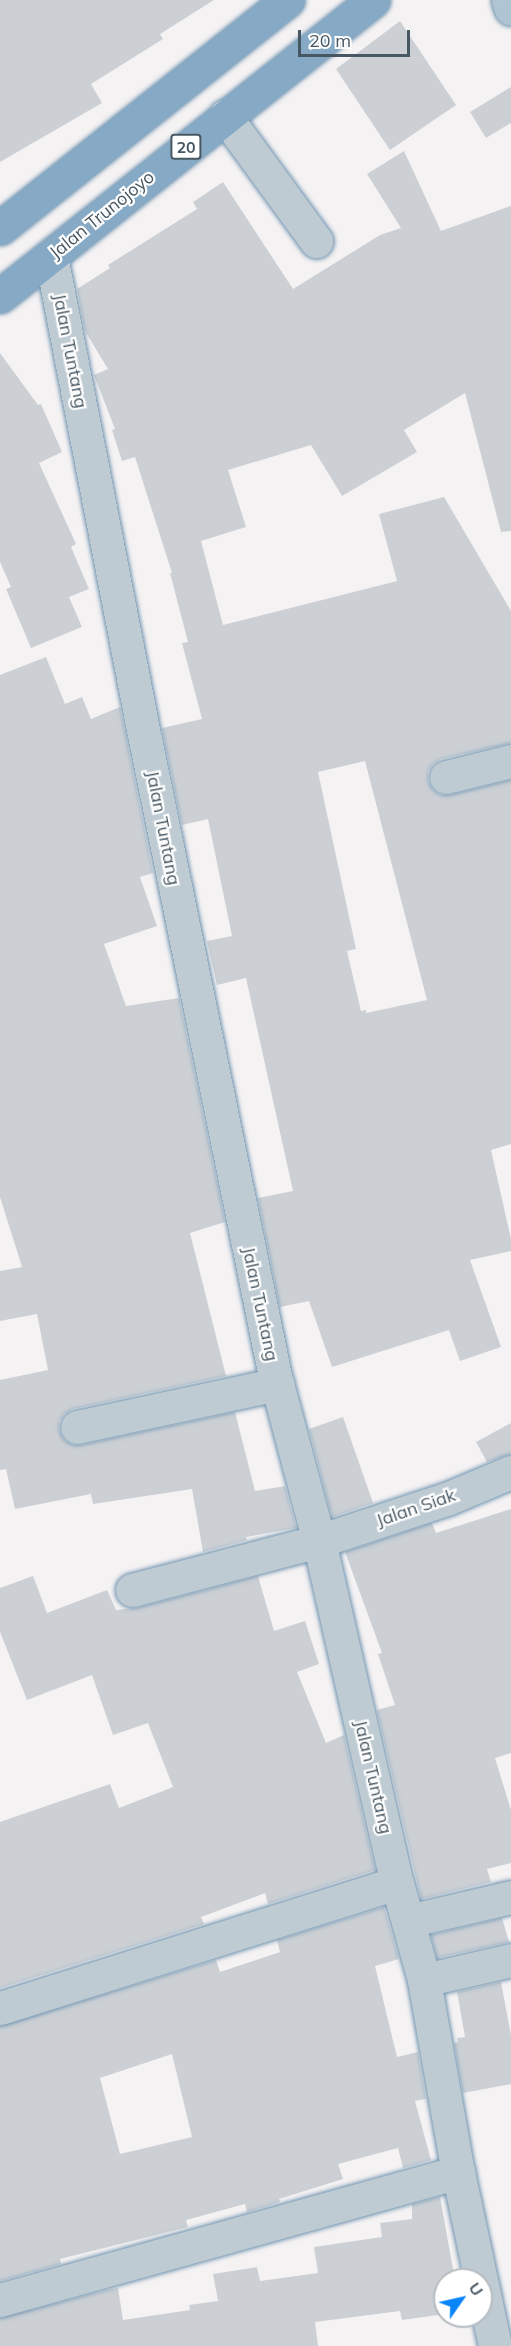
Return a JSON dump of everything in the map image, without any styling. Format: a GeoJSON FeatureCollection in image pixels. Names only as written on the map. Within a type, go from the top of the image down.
{"type":"FeatureCollection","features":[{"type":"Feature","properties":{"kind":"highway"},"geometry":{"type":"LineString","coordinates":[[0,228],[288,0]]}},
{"type":"Feature","properties":{"kind":"highway","name":"Jalan Trunojoyo"},"geometry":{"type":"LineString","coordinates":[[0,297],[373,0]]}},
{"type":"Feature","properties":{"kind":"highway"},"geometry":{"type":"LineString","coordinates":[[242,36],[274,78]]}},
{"type":"Feature","properties":{"kind":"main road"},"geometry":{"type":"LineString","coordinates":[[508,0],[511,9]]}},
{"type":"Feature","properties":{"kind":"street"},"geometry":{"type":"LineString","coordinates":[[225,116],[316,241]]}},
{"type":"Feature","properties":{"kind":"street","name":"Jalan Tuntang"},"geometry":{"type":"LineString","coordinates":[[51,256],[145,739],[277,1384],[319,1541],[397,1883],[424,1980],[458,2172],[495,2346]]}},
{"type":"Feature","properties":{"kind":"street"},"geometry":{"type":"LineString","coordinates":[[446,777],[511,760]]}},
{"type":"Feature","properties":{"kind":"street"},"geometry":{"type":"LineString","coordinates":[[77,1427],[277,1384]]}},
{"type":"Feature","properties":{"kind":"street","name":"Jalan Siak"},"geometry":{"type":"LineString","coordinates":[[132,1590],[319,1541],[448,1498],[511,1472]]}},
{"type":"Feature","properties":{"kind":"street"},"geometry":{"type":"LineString","coordinates":[[0,2008],[397,1883]]}},
{"type":"Feature","properties":{"kind":"street"},"geometry":{"type":"LineString","coordinates":[[408,1921],[511,1897]]}},
{"type":"Feature","properties":{"kind":"street"},"geometry":{"type":"LineString","coordinates":[[424,1980],[511,1960]]}},
{"type":"Feature","properties":{"kind":"street"},"geometry":{"type":"LineString","coordinates":[[0,2301],[458,2172]]}},
{"type":"Feature","properties":{"kind":"building"},"geometry":{"type":"Polygon","coordinates":[[[0,0],[214,0],[160,34],[163,39],[91,84],[102,103],[0,162],[0,0]]]}},
{"type":"Feature","properties":{"kind":"building"},"geometry":{"type":"Polygon","coordinates":[[[400,21],[456,105],[390,150],[336,69],[400,21]]]}},
{"type":"Feature","properties":{"kind":"building"},"geometry":{"type":"Polygon","coordinates":[[[511,87],[511,123],[486,138],[470,112],[511,87]]]}},
{"type":"Feature","properties":{"kind":"building"},"geometry":{"type":"Polygon","coordinates":[[[404,151],[441,231],[511,206],[511,531],[501,532],[465,393],[404,430],[417,452],[342,496],[311,445],[228,470],[246,527],[201,541],[223,625],[397,581],[379,514],[444,497],[511,611],[511,743],[441,759],[433,764],[428,772],[428,781],[433,790],[440,795],[450,795],[511,780],[511,1144],[491,1150],[511,1239],[511,1251],[470,1260],[501,1347],[460,1361],[449,1330],[332,1367],[309,1301],[280,1307],[258,1198],[293,1191],[246,978],[217,985],[207,941],[232,936],[208,819],[182,825],[162,728],[202,719],[182,643],[188,642],[170,573],[172,573],[135,457],[122,461],[112,430],[115,429],[94,375],[108,369],[85,331],[77,289],[110,268],[108,265],[197,209],[193,202],[223,182],[293,289],[380,235],[401,228],[367,174],[404,151]],[[365,761],[318,772],[356,949],[347,951],[361,1011],[366,1010],[366,1013],[427,1000],[365,761]]]}},
{"type":"Feature","properties":{"kind":"building"},"geometry":{"type":"Polygon","coordinates":[[[0,353],[38,405],[41,404],[62,452],[39,463],[76,544],[71,547],[89,589],[69,597],[82,627],[31,648],[6,589],[11,587],[0,562],[0,353]]]}},
{"type":"Feature","properties":{"kind":"building"},"geometry":{"type":"Polygon","coordinates":[[[46,657],[65,704],[82,697],[91,719],[120,707],[153,873],[140,877],[157,926],[104,944],[126,1006],[179,998],[225,1222],[190,1233],[226,1376],[73,1409],[64,1414],[59,1421],[59,1430],[64,1440],[72,1445],[81,1445],[235,1412],[255,1491],[285,1486],[296,1528],[246,1537],[247,1540],[203,1552],[192,1489],[93,1504],[91,1494],[15,1509],[6,1469],[0,1470],[0,1380],[48,1370],[37,1314],[0,1321],[0,1271],[22,1267],[0,1197],[0,675],[46,657]]]}},
{"type":"Feature","properties":{"kind":"building"},"geometry":{"type":"Polygon","coordinates":[[[343,1417],[373,1503],[332,1517],[309,1429],[343,1417]]]}},
{"type":"Feature","properties":{"kind":"building"},"geometry":{"type":"Polygon","coordinates":[[[511,1423],[511,1454],[487,1462],[476,1442],[511,1423]]]}},
{"type":"Feature","properties":{"kind":"building"},"geometry":{"type":"Polygon","coordinates":[[[511,1509],[511,1753],[495,1758],[511,1810],[511,1863],[487,1869],[491,1882],[421,1899],[377,1710],[395,1705],[378,1654],[382,1653],[345,1552],[432,1523],[436,1533],[511,1509]]]}},
{"type":"Feature","properties":{"kind":"building"},"geometry":{"type":"Polygon","coordinates":[[[33,1576],[47,1613],[107,1590],[116,1610],[137,1608],[258,1576],[274,1631],[305,1621],[319,1664],[297,1672],[326,1743],[344,1735],[375,1870],[268,1904],[265,1893],[201,1917],[204,1924],[0,1988],[0,1822],[110,1784],[119,1808],[173,1787],[148,1723],[113,1735],[92,1675],[27,1700],[0,1632],[0,1588],[33,1576]]]}},
{"type":"Feature","properties":{"kind":"building"},"geometry":{"type":"Polygon","coordinates":[[[384,1907],[399,1959],[375,1966],[397,2057],[418,2052],[426,2099],[415,2101],[431,2160],[403,2168],[398,2148],[338,2164],[343,2179],[279,2199],[280,2202],[247,2212],[245,2204],[186,2220],[188,2227],[60,2259],[61,2264],[0,2281],[0,2026],[216,1960],[220,1972],[280,1952],[277,1940],[384,1907]],[[172,2054],[100,2078],[120,2154],[192,2137],[172,2054]]]}},
{"type":"Feature","properties":{"kind":"building"},"geometry":{"type":"Polygon","coordinates":[[[502,1918],[509,1942],[437,1958],[431,1935],[502,1918]]]}},
{"type":"Feature","properties":{"kind":"building"},"geometry":{"type":"Polygon","coordinates":[[[501,1982],[511,2035],[511,2084],[463,2093],[454,2043],[458,2042],[457,2038],[465,2037],[457,1992],[501,1982]]]}},
{"type":"Feature","properties":{"kind":"building"},"geometry":{"type":"Polygon","coordinates":[[[440,2197],[453,2268],[433,2268],[433,2316],[402,2320],[400,2311],[315,2322],[318,2346],[0,2346],[0,2318],[107,2290],[118,2288],[123,2320],[190,2310],[189,2305],[218,2301],[213,2274],[257,2267],[260,2281],[318,2273],[314,2247],[382,2237],[380,2223],[412,2219],[412,2204],[440,2197]]]}}]}
